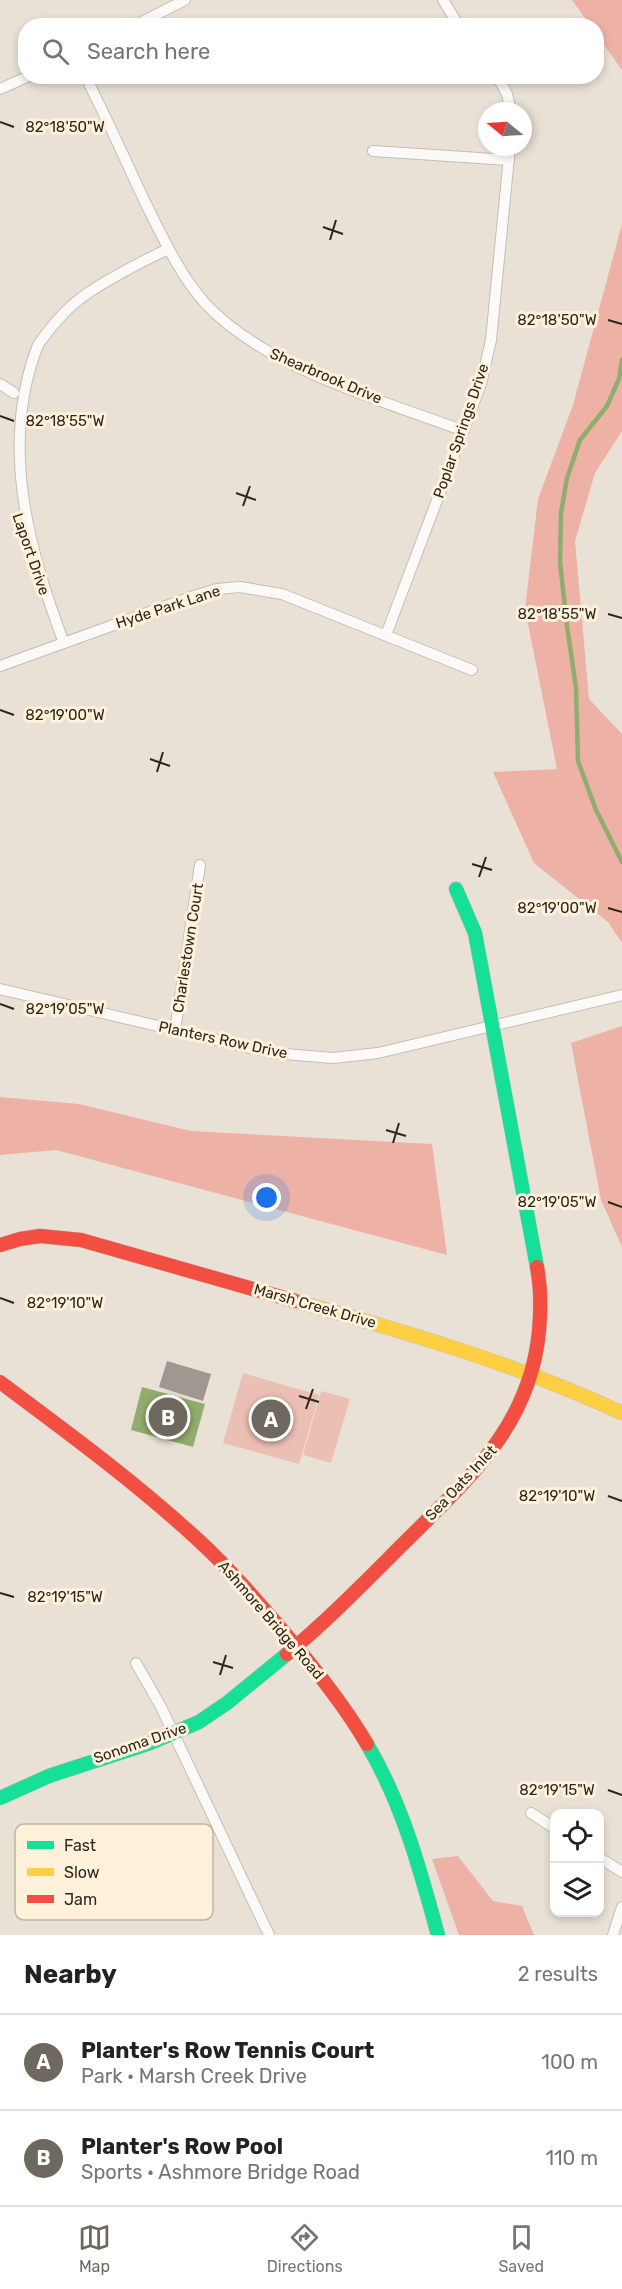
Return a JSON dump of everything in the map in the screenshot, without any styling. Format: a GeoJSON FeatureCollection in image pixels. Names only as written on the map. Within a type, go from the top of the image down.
{"type":"FeatureCollection","features":[{"type":"Feature","properties":{"kind":"street"},"geometry":{"type":"LineString","coordinates":[[150,18],[185,0]]}},
{"type":"Feature","properties":{"kind":"street"},"geometry":{"type":"LineString","coordinates":[[443,0],[454,18]]}},
{"type":"Feature","properties":{"kind":"street"},"geometry":{"type":"LineString","coordinates":[[0,89],[18,81]]}},
{"type":"Feature","properties":{"kind":"street","name":"Shearbrook Drive"},"geometry":{"type":"LineString","coordinates":[[89,84],[168,249],[204,301],[227,324],[256,345],[304,369],[464,431]]}},
{"type":"Feature","properties":{"kind":"street"},"geometry":{"type":"LineString","coordinates":[[501,84],[509,102]]}},
{"type":"Feature","properties":{"kind":"street"},"geometry":{"type":"LineString","coordinates":[[373,151],[509,160]]}},
{"type":"Feature","properties":{"kind":"street","name":"Poplar Springs Drive"},"geometry":{"type":"LineString","coordinates":[[386,635],[481,384],[491,340],[509,156]]}},
{"type":"Feature","properties":{"kind":"street"},"geometry":{"type":"LineString","coordinates":[[10,409],[14,393],[32,354],[67,310],[87,293],[168,249]]}},
{"type":"Feature","properties":{"kind":"street"},"geometry":{"type":"LineString","coordinates":[[0,384],[14,393]]}},
{"type":"Feature","properties":{"kind":"street","name":"Laport Drive"},"geometry":{"type":"LineString","coordinates":[[11,493],[28,548],[64,643]]}},
{"type":"Feature","properties":{"kind":"street","name":"Hyde Park Lane"},"geometry":{"type":"LineString","coordinates":[[0,666],[194,596],[217,589],[240,587],[282,594],[472,670]]}},
{"type":"Feature","properties":{"kind":"street","name":"Charlestown Court"},"geometry":{"type":"LineString","coordinates":[[175,1030],[200,865]]}},
{"type":"Feature","properties":{"kind":"street","name":"Sea Oats Inlet"},"geometry":{"type":"LineString","coordinates":[[297,1647],[328,1619],[487,1459],[503,1436],[520,1404],[532,1374],[539,1338],[541,1306],[539,1277],[475,933],[456,889]]}},
{"type":"Feature","properties":{"kind":"street","name":"Planters Row Drive"},"geometry":{"type":"LineString","coordinates":[[0,989],[273,1053],[333,1058],[378,1053],[622,995]]}},
{"type":"Feature","properties":{"kind":"street","name":"Marsh Creek Drive"},"geometry":{"type":"LineString","coordinates":[[0,1245],[42,1235],[58,1235],[81,1240],[422,1337],[532,1374],[622,1413]]}},
{"type":"Feature","properties":{"kind":"street","name":"Ashmore Bridge Road"},"geometry":{"type":"LineString","coordinates":[[0,1382],[94,1453],[189,1532],[231,1573],[297,1647],[342,1704],[380,1767],[411,1839],[438,1935]]}},
{"type":"Feature","properties":{"kind":"street","name":"Sonoma Drive"},"geometry":{"type":"LineString","coordinates":[[0,1798],[54,1772],[174,1734],[225,1706],[297,1647]]}},
{"type":"Feature","properties":{"kind":"street"},"geometry":{"type":"LineString","coordinates":[[136,1663],[153,1690],[269,1935]]}},
{"type":"Feature","properties":{"kind":"street"},"geometry":{"type":"LineString","coordinates":[[531,1812],[550,1825]]}},
{"type":"Feature","properties":{"kind":"street"},"geometry":{"type":"LineString","coordinates":[[604,1861],[622,1872]]}},
{"type":"Feature","properties":{"kind":"street"},"geometry":{"type":"LineString","coordinates":[[613,1935],[622,1907]]}},
{"type":"Feature","properties":{"kind":"shaded area"},"geometry":{"type":"Polygon","coordinates":[[[572,0],[622,0],[622,70],[604,45],[604,18],[585,18],[572,0]]]}},
{"type":"Feature","properties":{"kind":"shaded area"},"geometry":{"type":"Polygon","coordinates":[[[622,224],[622,431],[595,473],[575,541],[589,699],[622,734],[622,943],[608,922],[534,863],[493,772],[557,769],[525,609],[538,499],[573,405],[622,224]]]}},
{"type":"Feature","properties":{"kind":"shaded area"},"geometry":{"type":"Polygon","coordinates":[[[622,1026],[622,1247],[601,1200],[571,1043],[622,1026]]]}},
{"type":"Feature","properties":{"kind":"shaded area"},"geometry":{"type":"Polygon","coordinates":[[[0,1097],[79,1104],[191,1131],[432,1144],[447,1255],[56,1150],[0,1155],[0,1097]]]}},
{"type":"Feature","properties":{"kind":"shaded area"},"geometry":{"type":"Polygon","coordinates":[[[243,1373],[319,1395],[299,1464],[223,1443],[243,1373]]]}},
{"type":"Feature","properties":{"kind":"shaded area"},"geometry":{"type":"Polygon","coordinates":[[[142,1387],[205,1404],[193,1447],[131,1430],[142,1387]]]}},
{"type":"Feature","properties":{"kind":"shaded area"},"geometry":{"type":"Polygon","coordinates":[[[321,1391],[350,1399],[331,1463],[303,1455],[321,1391]]]}},
{"type":"Feature","properties":{"kind":"shaded area"},"geometry":{"type":"Polygon","coordinates":[[[458,1856],[493,1901],[522,1906],[534,1935],[459,1935],[432,1859],[458,1856]]]}},
{"type":"Feature","properties":{"kind":"building"},"geometry":{"type":"Polygon","coordinates":[[[167,1361],[211,1374],[203,1401],[159,1387],[167,1361]]]}},
{"type":"Feature","properties":{"kind":"waterway"},"geometry":{"type":"LineString","coordinates":[[622,360],[619,379],[607,406],[580,440],[567,478],[561,513],[560,562],[576,688],[578,761],[596,810],[622,862]]}},
{"type":"Feature","properties":{"kind":"traffic: fast"},"geometry":{"type":"LineString","coordinates":[[456,889],[475,933],[537,1267]]}},
{"type":"Feature","properties":{"kind":"traffic: fast"},"geometry":{"type":"LineString","coordinates":[[0,1798],[49,1776],[150,1743],[199,1722],[227,1703],[287,1654]]}},
{"type":"Feature","properties":{"kind":"traffic: fast"},"geometry":{"type":"LineString","coordinates":[[367,1744],[400,1813],[417,1861],[438,1935]]}},
{"type":"Feature","properties":{"kind":"traffic: slow"},"geometry":{"type":"LineString","coordinates":[[295,1301],[420,1337],[502,1364],[622,1413]]}},
{"type":"Feature","properties":{"kind":"traffic: jam"},"geometry":{"type":"LineString","coordinates":[[0,1245],[40,1236],[81,1240],[295,1301]]}},
{"type":"Feature","properties":{"kind":"traffic: jam"},"geometry":{"type":"LineString","coordinates":[[287,1654],[317,1628],[450,1497],[492,1450],[509,1424],[523,1396],[533,1365],[540,1315],[537,1267]]}},
{"type":"Feature","properties":{"kind":"traffic: jam"},"geometry":{"type":"LineString","coordinates":[[0,1382],[124,1477],[173,1517],[219,1560],[262,1606],[316,1671],[367,1744]]}},
{"type":"Feature","properties":{"kind":"place","name":"Planter's Row Pool"},"geometry":{"type":"Point","coordinates":[168,1417]}},
{"type":"Feature","properties":{"kind":"place","name":"Planter's Row Tennis Court"},"geometry":{"type":"Point","coordinates":[271,1419]}}]}
